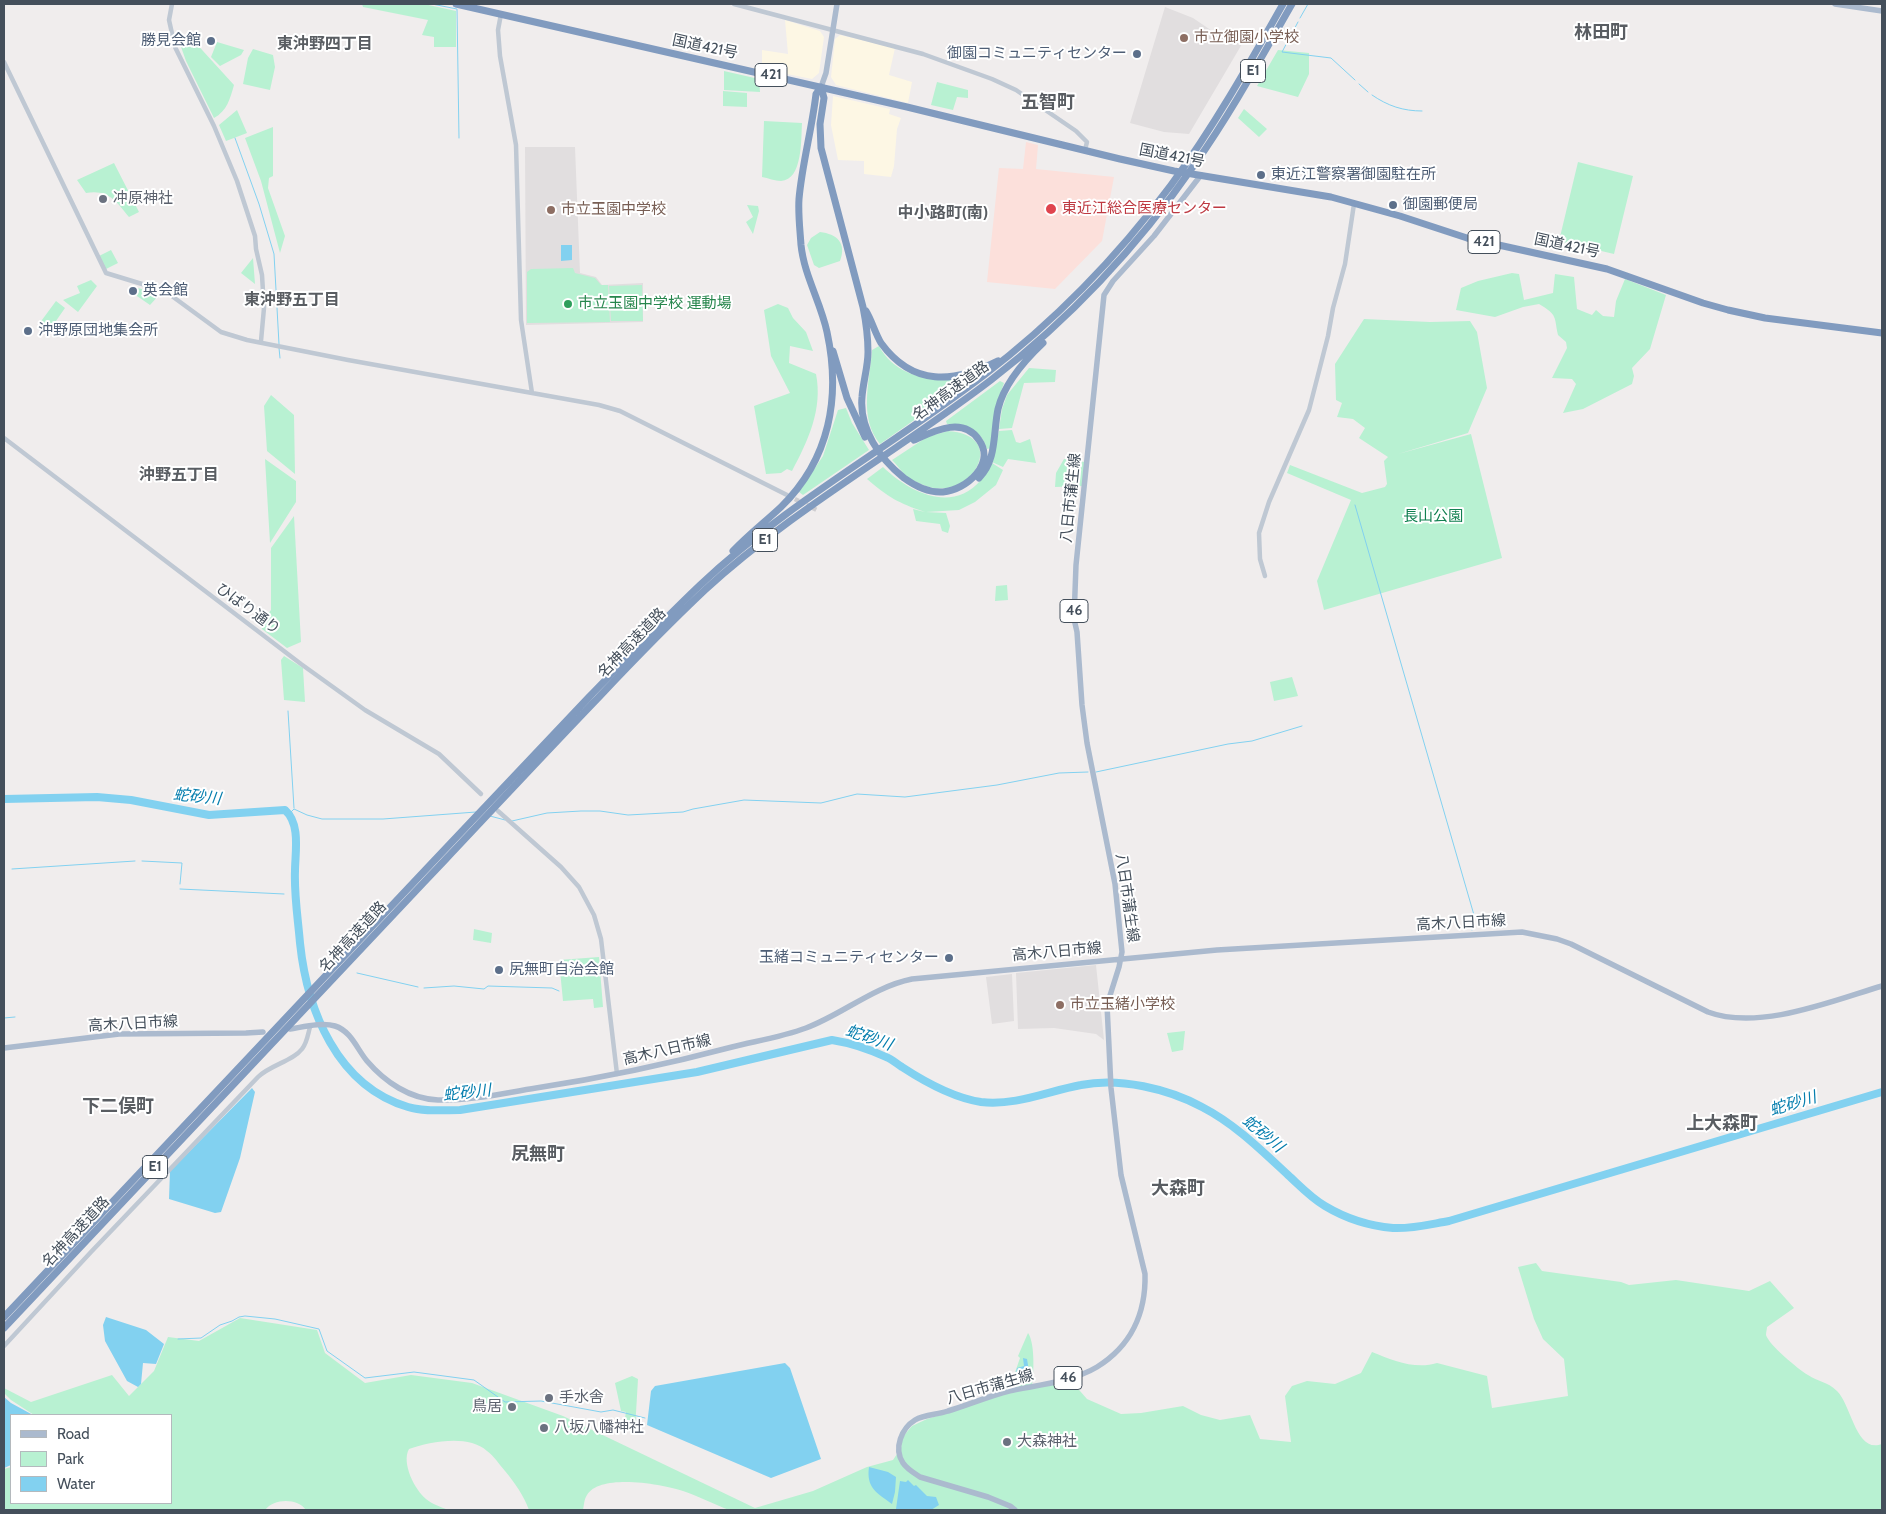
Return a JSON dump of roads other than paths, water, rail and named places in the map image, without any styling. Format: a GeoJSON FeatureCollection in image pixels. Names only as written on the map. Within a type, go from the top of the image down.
{"type":"FeatureCollection","features":[{"type":"Feature","properties":{"kind":"highway","name":"国道421号"},"geometry":{"type":"LineString","coordinates":[[456,4],[821,87],[1086,150],[1120,160],[1331,197],[1400,216],[1467,238],[1607,269],[1728,310],[1765,318],[1882,333]]}},
{"type":"Feature","properties":{"kind":"highway","name":"名神高速道路"},"geometry":{"type":"LineString","coordinates":[[1209,136],[1283,4]]}},
{"type":"Feature","properties":{"kind":"highway","name":"名神高速道路"},"geometry":{"type":"LineString","coordinates":[[4,1317],[318,984],[351,954],[706,589],[759,544],[795,517],[990,381],[1024,354],[1078,305],[1110,272],[1176,184],[1209,136],[1292,4]]}},
{"type":"Feature","properties":{"kind":"highway"},"geometry":{"type":"LineString","coordinates":[[821,87],[824,98],[820,124],[821,148],[867,328],[868,353],[862,412],[869,440]]}},
{"type":"Feature","properties":{"kind":"highway"},"geometry":{"type":"LineString","coordinates":[[821,87],[816,94],[799,199],[799,225],[805,263],[846,398],[869,440],[890,467],[915,489],[929,494],[943,495],[958,492],[971,485],[982,474],[993,452],[998,409],[1004,393],[1026,361],[1080,307],[1110,272]]}},
{"type":"Feature","properties":{"kind":"highway","name":"名神高速道路"},"geometry":{"type":"LineString","coordinates":[[376,928],[667,616],[719,567],[768,527],[987,374],[1045,323],[1104,265],[1176,184]]}},
{"type":"Feature","properties":{"kind":"highway"},"geometry":{"type":"LineString","coordinates":[[863,307],[880,342],[888,351],[899,362],[912,370],[929,376],[946,378],[964,375],[1009,355]]}},
{"type":"Feature","properties":{"kind":"highway"},"geometry":{"type":"LineString","coordinates":[[667,616],[736,547],[782,506],[812,466],[824,441],[834,393],[827,331]]}},
{"type":"Feature","properties":{"kind":"highway"},"geometry":{"type":"LineString","coordinates":[[890,467],[916,486],[930,491],[943,492],[956,489],[968,482],[978,472],[984,452],[977,436],[959,427],[935,430],[896,448]]}},
{"type":"Feature","properties":{"kind":"highway","name":"名神高速道路"},"geometry":{"type":"LineString","coordinates":[[4,1328],[307,1007],[351,954]]}},
{"type":"Feature","properties":{"kind":"main road"},"geometry":{"type":"LineString","coordinates":[[821,87],[826,73],[837,4]]}},
{"type":"Feature","properties":{"kind":"main road"},"geometry":{"type":"LineString","coordinates":[[1835,4],[1882,11]]}},
{"type":"Feature","properties":{"kind":"main road","name":"八日市蒲生線"},"geometry":{"type":"LineString","coordinates":[[1015,1510],[1000,1502],[920,1477],[901,1461],[900,1439],[908,1426],[925,1415],[938,1414],[1007,1392],[1083,1374],[1097,1367],[1120,1349],[1134,1331],[1142,1310],[1145,1274],[1121,1175],[1111,1088],[1107,1005],[1121,958],[1115,884],[1082,705],[1077,632],[1074,619],[1076,565],[1104,295],[1113,281],[1154,236],[1201,175]]}},
{"type":"Feature","properties":{"kind":"main road","name":"高木八日市線"},"geometry":{"type":"LineString","coordinates":[[290,1029],[327,1025],[345,1030],[367,1061],[390,1083],[410,1094],[436,1100],[479,1097],[617,1074],[681,1061],[804,1028],[836,1015],[876,991],[898,982],[932,976],[1294,944],[1522,932],[1571,944],[1703,1010],[1715,1015],[1732,1018],[1768,1018],[1882,986]]}},
{"type":"Feature","properties":{"kind":"main road","name":"高木八日市線"},"geometry":{"type":"LineString","coordinates":[[4,1048],[119,1034],[263,1032]]}},
{"type":"Feature","properties":{"kind":"street"},"geometry":{"type":"LineString","coordinates":[[172,4],[169,20],[175,47],[214,126],[237,181],[257,243],[256,249],[262,275],[264,308],[261,342]]}},
{"type":"Feature","properties":{"kind":"street"},"geometry":{"type":"LineString","coordinates":[[734,4],[923,54],[992,79],[1016,90],[1076,131],[1088,142],[1086,150]]}},
{"type":"Feature","properties":{"kind":"street"},"geometry":{"type":"LineString","coordinates":[[500,14],[498,30],[500,56],[516,145],[521,320],[532,393]]}},
{"type":"Feature","properties":{"kind":"street"},"geometry":{"type":"LineString","coordinates":[[4,62],[106,273],[165,291],[221,332],[348,360],[532,393],[628,414],[787,495]]}},
{"type":"Feature","properties":{"kind":"street"},"geometry":{"type":"LineString","coordinates":[[1265,576],[1260,559],[1259,533],[1269,502],[1309,410],[1328,336],[1332,308],[1346,264],[1354,204]]}},
{"type":"Feature","properties":{"kind":"street","name":"ひばり通り"},"geometry":{"type":"LineString","coordinates":[[4,438],[364,710],[439,754],[481,794]]}},
{"type":"Feature","properties":{"kind":"street"},"geometry":{"type":"LineString","coordinates":[[498,811],[561,867],[579,887],[594,915],[601,939],[617,1074]]}},
{"type":"Feature","properties":{"kind":"street"},"geometry":{"type":"LineString","coordinates":[[4,1346],[264,1070],[296,1055],[302,1049],[310,1027]]}},
{"type":"Feature","properties":{"kind":"water"},"geometry":{"type":"Polygon","coordinates":[[[561,245],[572,245],[572,260],[561,261],[561,245]]]}},
{"type":"Feature","properties":{"kind":"water"},"geometry":{"type":"Polygon","coordinates":[[[252,1088],[255,1092],[240,1158],[221,1212],[215,1213],[169,1199],[170,1171],[252,1088]]]}},
{"type":"Feature","properties":{"kind":"water"},"geometry":{"type":"Polygon","coordinates":[[[106,1317],[146,1330],[164,1344],[156,1364],[143,1363],[141,1384],[138,1387],[127,1381],[105,1341],[103,1325],[106,1317]]]}},
{"type":"Feature","properties":{"kind":"water"},"geometry":{"type":"Polygon","coordinates":[[[1023,1358],[1027,1359],[1028,1376],[1015,1378],[1017,1368],[1024,1366],[1023,1358]]]}},
{"type":"Feature","properties":{"kind":"water"},"geometry":{"type":"Polygon","coordinates":[[[785,1363],[790,1368],[821,1459],[771,1478],[647,1425],[651,1391],[655,1386],[785,1363]]]}},
{"type":"Feature","properties":{"kind":"water"},"geometry":{"type":"Polygon","coordinates":[[[4,1397],[31,1414],[10,1414],[10,1465],[4,1468],[4,1397]]]}},
{"type":"Feature","properties":{"kind":"water"},"geometry":{"type":"Polygon","coordinates":[[[869,1467],[888,1472],[896,1477],[892,1504],[877,1493],[871,1485],[869,1467]]]}},
{"type":"Feature","properties":{"kind":"water"},"geometry":{"type":"Polygon","coordinates":[[[908,1480],[927,1496],[936,1497],[939,1505],[931,1510],[896,1509],[900,1481],[906,1482],[908,1480]]]}},
{"type":"Feature","properties":{"kind":"waterway"},"geometry":{"type":"LineString","coordinates":[[432,4],[457,9],[459,138]]}},
{"type":"Feature","properties":{"kind":"waterway"},"geometry":{"type":"LineString","coordinates":[[1300,18],[1308,4]]}},
{"type":"Feature","properties":{"kind":"waterway"},"geometry":{"type":"LineString","coordinates":[[1298,22],[1282,52],[1331,58],[1355,80]]}},
{"type":"Feature","properties":{"kind":"waterway"},"geometry":{"type":"LineString","coordinates":[[1359,84],[1368,92]]}},
{"type":"Feature","properties":{"kind":"waterway"},"geometry":{"type":"LineString","coordinates":[[1372,95],[1396,107],[1422,111]]}},
{"type":"Feature","properties":{"kind":"waterway"},"geometry":{"type":"LineString","coordinates":[[235,138],[259,204],[274,254],[279,344]]}},
{"type":"Feature","properties":{"kind":"waterway"},"geometry":{"type":"LineString","coordinates":[[279,348],[280,358]]}},
{"type":"Feature","properties":{"kind":"waterway"},"geometry":{"type":"LineString","coordinates":[[1355,505],[1474,915],[1472,930]]}},
{"type":"Feature","properties":{"kind":"waterway"},"geometry":{"type":"LineString","coordinates":[[288,711],[294,808]]}},
{"type":"Feature","properties":{"kind":"waterway"},"geometry":{"type":"LineString","coordinates":[[1096,772],[1228,744],[1252,741],[1302,726]]}},
{"type":"Feature","properties":{"kind":"waterway"},"geometry":{"type":"LineString","coordinates":[[512,821],[547,813],[581,811],[600,811],[628,815],[683,812],[744,800],[821,803],[857,794],[905,797],[997,785],[1059,773],[1088,772]]}},
{"type":"Feature","properties":{"kind":"waterway","name":"蛇砂川"},"geometry":{"type":"LineString","coordinates":[[4,799],[97,797],[131,800],[209,815],[285,810],[293,823],[296,839],[295,889],[304,968],[310,994],[319,1019],[330,1042],[344,1064],[362,1082],[383,1097],[420,1110],[460,1110],[697,1072],[832,1040],[880,1054],[940,1089],[960,1097],[981,1102],[1007,1102],[1096,1083],[1143,1086],[1175,1095],[1202,1107],[1237,1129],[1310,1196],[1325,1206],[1358,1221],[1384,1227],[1400,1228],[1449,1221],[1882,1092]]}},
{"type":"Feature","properties":{"kind":"waterway"},"geometry":{"type":"LineString","coordinates":[[289,814],[294,809],[322,819],[383,819],[476,812]]}},
{"type":"Feature","properties":{"kind":"waterway"},"geometry":{"type":"LineString","coordinates":[[490,816],[505,820]]}},
{"type":"Feature","properties":{"kind":"waterway"},"geometry":{"type":"LineString","coordinates":[[12,869],[135,861]]}},
{"type":"Feature","properties":{"kind":"waterway"},"geometry":{"type":"LineString","coordinates":[[142,861],[182,863],[180,884]]}},
{"type":"Feature","properties":{"kind":"waterway"},"geometry":{"type":"LineString","coordinates":[[180,889],[284,894]]}},
{"type":"Feature","properties":{"kind":"waterway"},"geometry":{"type":"LineString","coordinates":[[357,973],[418,987]]}},
{"type":"Feature","properties":{"kind":"waterway"},"geometry":{"type":"LineString","coordinates":[[424,988],[454,986],[484,989],[488,986],[552,988],[559,991]]}},
{"type":"Feature","properties":{"kind":"waterway"},"geometry":{"type":"LineString","coordinates":[[4,1018],[15,1017]]}},
{"type":"Feature","properties":{"kind":"waterway"},"geometry":{"type":"LineString","coordinates":[[178,1339],[201,1338],[220,1325],[239,1317],[275,1319],[319,1329],[327,1351],[365,1378],[414,1372],[474,1380],[505,1402],[541,1401],[601,1412],[613,1410],[645,1418]]}},
{"type":"Feature","properties":{"kind":"tunnel"},"geometry":{"type":"LineString","coordinates":[[789,496],[817,510]]}},
{"type":"Feature","properties":{"kind":"place","name":"市立御園小学校"},"geometry":{"type":"Point","coordinates":[1184,38]}},
{"type":"Feature","properties":{"kind":"place","name":"勝見会館"},"geometry":{"type":"Point","coordinates":[211,41]}},
{"type":"Feature","properties":{"kind":"place","name":"御園コミュニティセンター"},"geometry":{"type":"Point","coordinates":[1137,54]}},
{"type":"Feature","properties":{"kind":"place","name":"東近江警察署御園駐在所"},"geometry":{"type":"Point","coordinates":[1261,175]}},
{"type":"Feature","properties":{"kind":"place","name":"冲原神社"},"geometry":{"type":"Point","coordinates":[103,199]}},
{"type":"Feature","properties":{"kind":"place","name":"御園郵便局"},"geometry":{"type":"Point","coordinates":[1393,205]}},
{"type":"Feature","properties":{"kind":"place","name":"東近江総合医療センター"},"geometry":{"type":"Point","coordinates":[1051,209]}},
{"type":"Feature","properties":{"kind":"place","name":"市立玉園中学校"},"geometry":{"type":"Point","coordinates":[551,210]}},
{"type":"Feature","properties":{"kind":"place","name":"英会館"},"geometry":{"type":"Point","coordinates":[133,291]}},
{"type":"Feature","properties":{"kind":"place","name":"市立玉園中学校 運動場"},"geometry":{"type":"Point","coordinates":[568,304]}},
{"type":"Feature","properties":{"kind":"place","name":"沖野原団地集会所"},"geometry":{"type":"Point","coordinates":[28,331]}},
{"type":"Feature","properties":{"kind":"place","name":"玉緒コミュニティセンター"},"geometry":{"type":"Point","coordinates":[949,958]}},
{"type":"Feature","properties":{"kind":"place","name":"尻無町自治会館"},"geometry":{"type":"Point","coordinates":[499,970]}},
{"type":"Feature","properties":{"kind":"place","name":"市立玉緒小学校"},"geometry":{"type":"Point","coordinates":[1060,1005]}},
{"type":"Feature","properties":{"kind":"place","name":"手水舎"},"geometry":{"type":"Point","coordinates":[549,1398]}},
{"type":"Feature","properties":{"kind":"place","name":"鳥居"},"geometry":{"type":"Point","coordinates":[512,1407]}},
{"type":"Feature","properties":{"kind":"place","name":"八坂八幡神社"},"geometry":{"type":"Point","coordinates":[544,1428]}},
{"type":"Feature","properties":{"kind":"place","name":"大森神社"},"geometry":{"type":"Point","coordinates":[1007,1442]}},
{"type":"Feature","properties":{"kind":"district","name":"林田町"},"geometry":{"type":"Point","coordinates":[1601,33]}},
{"type":"Feature","properties":{"kind":"district","name":"東沖野四丁目"},"geometry":{"type":"Point","coordinates":[325,44]}},
{"type":"Feature","properties":{"kind":"district","name":"五智町"},"geometry":{"type":"Point","coordinates":[1048,103]}},
{"type":"Feature","properties":{"kind":"district","name":"中小路町(南)"},"geometry":{"type":"Point","coordinates":[943,213]}},
{"type":"Feature","properties":{"kind":"district","name":"東沖野五丁目"},"geometry":{"type":"Point","coordinates":[292,300]}},
{"type":"Feature","properties":{"kind":"district","name":"沖野五丁目"},"geometry":{"type":"Point","coordinates":[179,475]}},
{"type":"Feature","properties":{"kind":"district","name":"下二俣町"},"geometry":{"type":"Point","coordinates":[118,1107]}},
{"type":"Feature","properties":{"kind":"district","name":"上大森町"},"geometry":{"type":"Point","coordinates":[1722,1124]}},
{"type":"Feature","properties":{"kind":"district","name":"尻無町"},"geometry":{"type":"Point","coordinates":[538,1155]}},
{"type":"Feature","properties":{"kind":"district","name":"大森町"},"geometry":{"type":"Point","coordinates":[1178,1189]}},
{"type":"Feature","properties":{"kind":"park label","name":"長山公園"},"geometry":{"type":"Point","coordinates":[1433,517]}}]}
